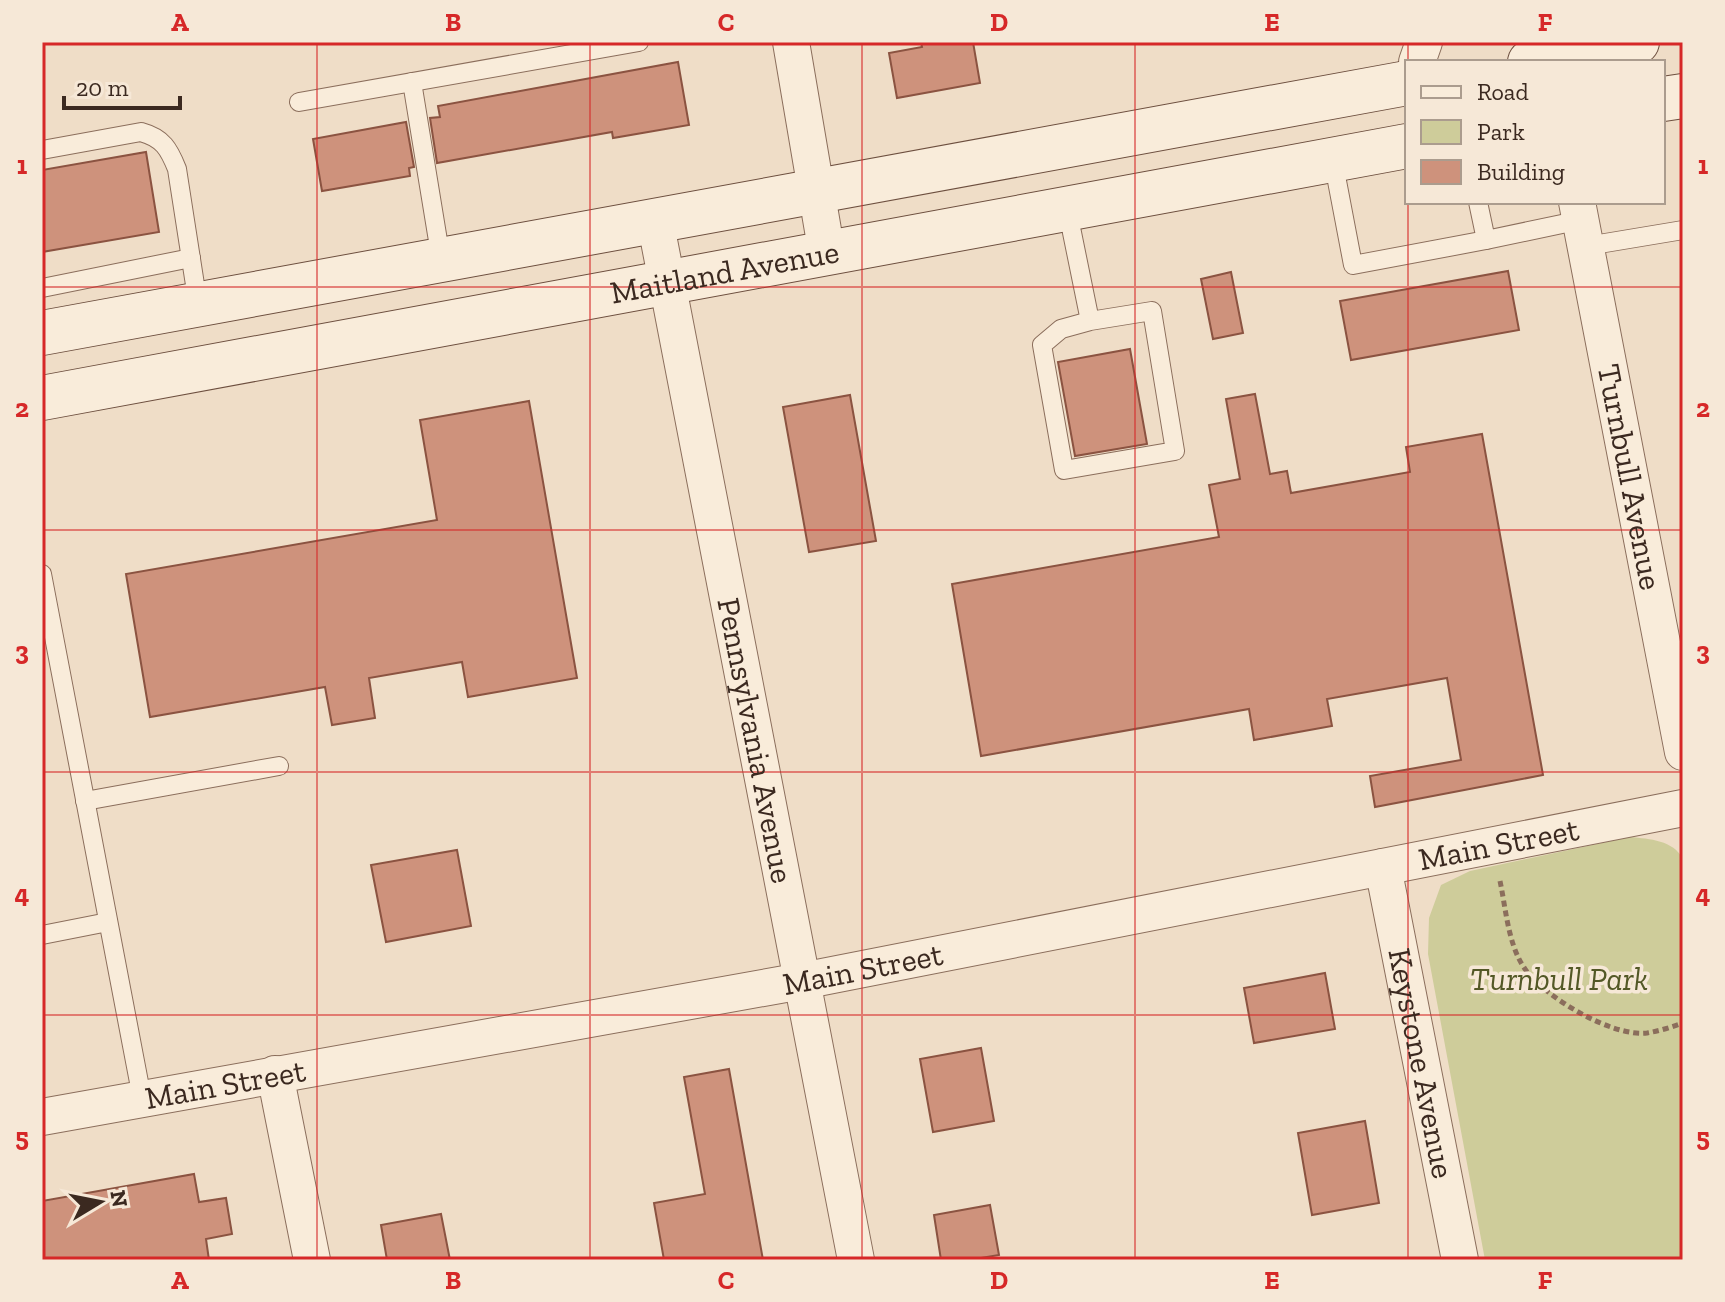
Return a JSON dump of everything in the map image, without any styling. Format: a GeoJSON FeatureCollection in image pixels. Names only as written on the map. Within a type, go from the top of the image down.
{"type":"FeatureCollection","features":[{"type":"Feature","properties":{"kind":"main road"},"geometry":{"type":"LineString","coordinates":[[1548,60],[1637,42]]}},
{"type":"Feature","properties":{"kind":"main road","name":"Maitland Avenue"},"geometry":{"type":"LineString","coordinates":[[42,333],[1405,83]]}},
{"type":"Feature","properties":{"kind":"main road","name":"Maitland Avenue"},"geometry":{"type":"LineString","coordinates":[[42,398],[1405,146]]}},
{"type":"Feature","properties":{"kind":"street"},"geometry":{"type":"LineString","coordinates":[[791,42],[827,254]]}},
{"type":"Feature","properties":{"kind":"street","name":"Pennsylvania Avenue"},"geometry":{"type":"LineString","coordinates":[[655,220],[856,1260]]}},
{"type":"Feature","properties":{"kind":"street","name":"Turnbull Avenue"},"geometry":{"type":"LineString","coordinates":[[1582,223],[1683,752]]}},
{"type":"Feature","properties":{"kind":"street","name":"Main Street"},"geometry":{"type":"LineString","coordinates":[[42,1117],[802,981],[1683,808]]}},
{"type":"Feature","properties":{"kind":"street","name":"Keystone Avenue"},"geometry":{"type":"LineString","coordinates":[[1383,867],[1460,1260]]}},
{"type":"Feature","properties":{"kind":"street"},"geometry":{"type":"LineString","coordinates":[[275,1074],[312,1260]]}},
{"type":"Feature","properties":{"kind":"lane"},"geometry":{"type":"LineString","coordinates":[[299,102],[639,42]]}},
{"type":"Feature","properties":{"kind":"lane"},"geometry":{"type":"LineString","coordinates":[[412,82],[441,259]]}},
{"type":"Feature","properties":{"kind":"lane"},"geometry":{"type":"LineString","coordinates":[[42,150],[141,132],[156,137],[169,148],[177,169],[198,304]]}},
{"type":"Feature","properties":{"kind":"lane"},"geometry":{"type":"LineString","coordinates":[[1333,160],[1353,265],[1582,223],[1683,230]]}},
{"type":"Feature","properties":{"kind":"lane"},"geometry":{"type":"LineString","coordinates":[[1478,204],[1486,240]]}},
{"type":"Feature","properties":{"kind":"lane"},"geometry":{"type":"LineString","coordinates":[[1067,208],[1090,321]]}},
{"type":"Feature","properties":{"kind":"lane"},"geometry":{"type":"LineString","coordinates":[[42,288],[191,258]]}},
{"type":"Feature","properties":{"kind":"lane"},"geometry":{"type":"LineString","coordinates":[[1152,311],[1175,451],[1064,470],[1042,345],[1061,329],[1090,321],[1152,311]]}},
{"type":"Feature","properties":{"kind":"lane"},"geometry":{"type":"LineString","coordinates":[[42,574],[142,1098]]}},
{"type":"Feature","properties":{"kind":"lane"},"geometry":{"type":"LineString","coordinates":[[85,801],[279,766]]}},
{"type":"Feature","properties":{"kind":"lane"},"geometry":{"type":"LineString","coordinates":[[42,935],[108,922]]}},
{"type":"Feature","properties":{"kind":"path"},"geometry":{"type":"LineString","coordinates":[[1494,846],[1515,948],[1525,969],[1541,986],[1589,1019],[1622,1029],[1645,1034],[1683,1023]]}},
{"type":"Feature","properties":{"kind":"green space","name":"Turnbull Park"},"geometry":{"type":"Polygon","coordinates":[[[1630,837],[1667,844],[1683,859],[1683,1260],[1485,1260],[1428,954],[1429,918],[1441,885],[1470,871],[1630,837]]]}},
{"type":"Feature","properties":{"kind":"building"},"geometry":{"type":"Polygon","coordinates":[[[921,42],[973,42],[980,83],[897,98],[889,53],[922,47],[921,42]]]}},
{"type":"Feature","properties":{"kind":"building"},"geometry":{"type":"Polygon","coordinates":[[[678,62],[689,125],[613,138],[612,132],[437,163],[430,118],[440,117],[438,106],[678,62]]]}},
{"type":"Feature","properties":{"kind":"building"},"geometry":{"type":"Polygon","coordinates":[[[406,122],[414,167],[409,168],[410,176],[322,191],[313,139],[406,122]]]}},
{"type":"Feature","properties":{"kind":"building"},"geometry":{"type":"Polygon","coordinates":[[[146,152],[159,232],[42,252],[42,170],[146,152]]]}},
{"type":"Feature","properties":{"kind":"building"},"geometry":{"type":"Polygon","coordinates":[[[1508,271],[1519,330],[1351,360],[1340,301],[1508,271]]]}},
{"type":"Feature","properties":{"kind":"building"},"geometry":{"type":"Polygon","coordinates":[[[1231,272],[1243,333],[1213,339],[1201,279],[1231,272]]]}},
{"type":"Feature","properties":{"kind":"building"},"geometry":{"type":"Polygon","coordinates":[[[1130,349],[1147,444],[1075,456],[1058,362],[1130,349]]]}},
{"type":"Feature","properties":{"kind":"building"},"geometry":{"type":"Polygon","coordinates":[[[1255,394],[1270,474],[1287,471],[1291,493],[1410,472],[1406,447],[1482,434],[1543,775],[1375,807],[1370,776],[1461,760],[1447,678],[1327,699],[1332,726],[1254,740],[1249,709],[981,756],[952,584],[1219,537],[1209,485],[1240,479],[1226,399],[1255,394]]]}},
{"type":"Feature","properties":{"kind":"building"},"geometry":{"type":"Polygon","coordinates":[[[850,395],[876,541],[809,552],[783,407],[850,395]]]}},
{"type":"Feature","properties":{"kind":"building"},"geometry":{"type":"Polygon","coordinates":[[[529,401],[577,678],[468,697],[462,662],[369,678],[375,718],[332,725],[325,687],[150,717],[126,574],[437,520],[420,420],[529,401]]]}},
{"type":"Feature","properties":{"kind":"building"},"geometry":{"type":"Polygon","coordinates":[[[457,850],[471,926],[386,942],[371,865],[457,850]]]}},
{"type":"Feature","properties":{"kind":"building"},"geometry":{"type":"Polygon","coordinates":[[[1325,973],[1335,1029],[1254,1043],[1244,988],[1325,973]]]}},
{"type":"Feature","properties":{"kind":"building"},"geometry":{"type":"Polygon","coordinates":[[[981,1048],[994,1121],[933,1132],[920,1059],[981,1048]]]}},
{"type":"Feature","properties":{"kind":"building"},"geometry":{"type":"Polygon","coordinates":[[[729,1069],[763,1260],[664,1260],[654,1203],[705,1194],[684,1077],[729,1069]]]}},
{"type":"Feature","properties":{"kind":"building"},"geometry":{"type":"Polygon","coordinates":[[[1365,1121],[1379,1203],[1312,1215],[1298,1133],[1365,1121]]]}},
{"type":"Feature","properties":{"kind":"building"},"geometry":{"type":"Polygon","coordinates":[[[194,1174],[199,1202],[226,1198],[232,1234],[206,1239],[209,1260],[42,1260],[42,1201],[194,1174]]]}},
{"type":"Feature","properties":{"kind":"building"},"geometry":{"type":"Polygon","coordinates":[[[990,1205],[999,1255],[969,1260],[941,1260],[934,1215],[990,1205]]]}},
{"type":"Feature","properties":{"kind":"building"},"geometry":{"type":"Polygon","coordinates":[[[441,1214],[450,1260],[387,1260],[381,1225],[441,1214]]]}}]}
